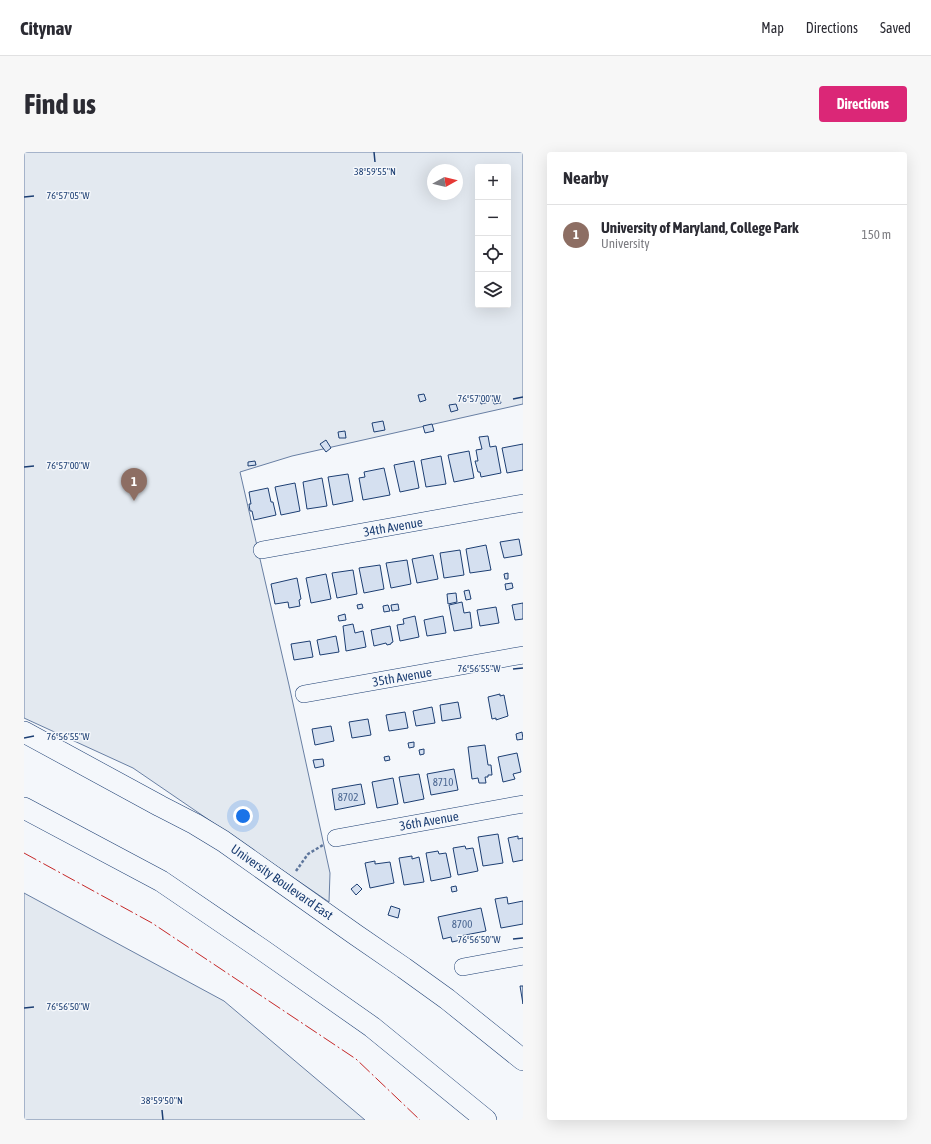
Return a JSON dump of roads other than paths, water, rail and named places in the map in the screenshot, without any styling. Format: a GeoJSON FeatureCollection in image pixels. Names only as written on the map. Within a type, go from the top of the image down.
{"type":"FeatureCollection","features":[{"type":"Feature","properties":{"kind":"main road","name":"University Boulevard East"},"geometry":{"type":"LineString","coordinates":[[24,732],[195,824],[223,841],[417,976],[523,1060]]}},
{"type":"Feature","properties":{"kind":"main road"},"geometry":{"type":"LineString","coordinates":[[24,808],[161,881],[372,1027],[486,1120]]}},
{"type":"Feature","properties":{"kind":"street","name":"34th Avenue"},"geometry":{"type":"LineString","coordinates":[[262,550],[523,503]]}},
{"type":"Feature","properties":{"kind":"street","name":"35th Avenue"},"geometry":{"type":"LineString","coordinates":[[304,694],[523,655]]}},
{"type":"Feature","properties":{"kind":"street","name":"36th Avenue"},"geometry":{"type":"LineString","coordinates":[[336,838],[523,804]]}},
{"type":"Feature","properties":{"kind":"street"},"geometry":{"type":"LineString","coordinates":[[463,967],[523,956]]}},
{"type":"Feature","properties":{"kind":"place","name":"University of Maryland, College Park"},"geometry":{"type":"Point","coordinates":[134,501]}}]}
